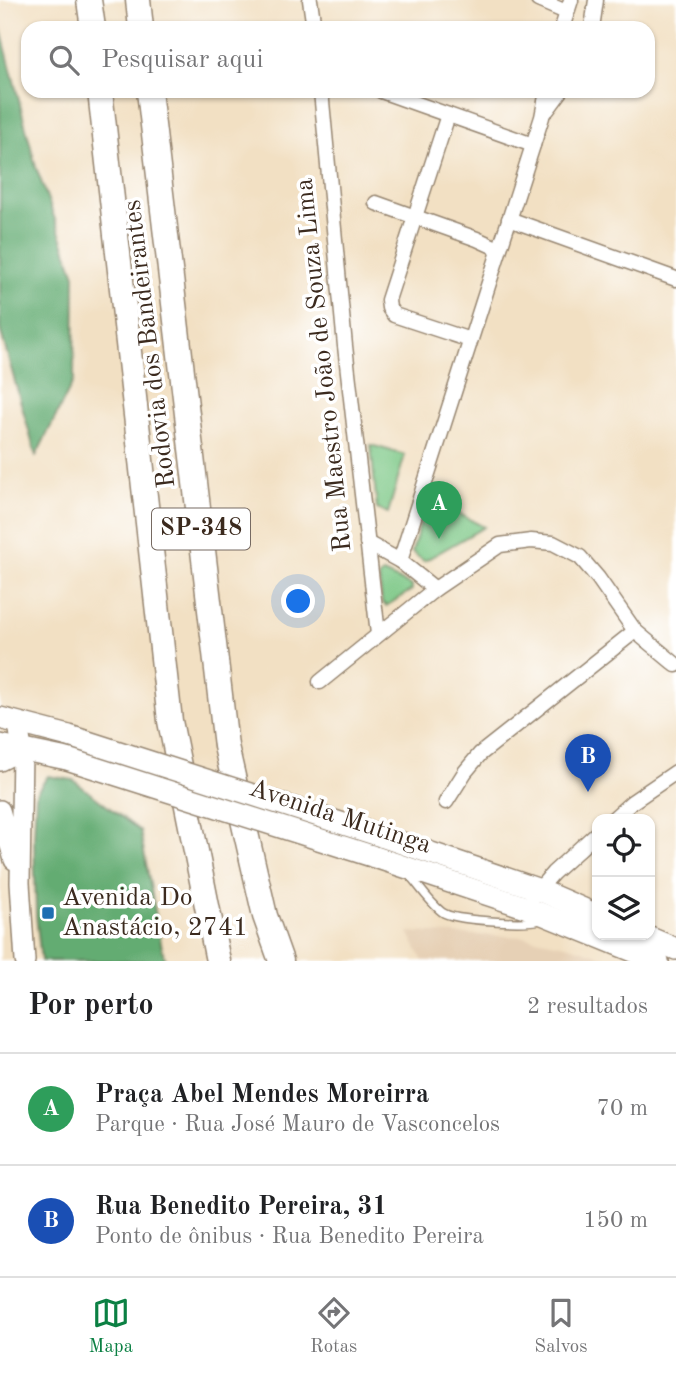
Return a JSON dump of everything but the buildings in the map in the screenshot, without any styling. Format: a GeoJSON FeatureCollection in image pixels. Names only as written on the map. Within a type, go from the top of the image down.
{"type":"FeatureCollection","features":[{"type":"Feature","properties":{"kind":"highway"},"geometry":{"type":"LineString","coordinates":[[89,0],[92,21]]}},
{"type":"Feature","properties":{"kind":"highway"},"geometry":{"type":"LineString","coordinates":[[138,0],[140,21]]}},
{"type":"Feature","properties":{"kind":"highway","name":"Rodovia dos Bandeirantes"},"geometry":{"type":"LineString","coordinates":[[101,98],[170,721],[218,961]]}},
{"type":"Feature","properties":{"kind":"highway","name":"Rodovia dos Bandeirantes"},"geometry":{"type":"LineString","coordinates":[[150,98],[226,746],[265,916],[281,961]]}},
{"type":"Feature","properties":{"kind":"main road","name":"Avenida Mutinga"},"geometry":{"type":"LineString","coordinates":[[9,720],[69,736],[381,835],[531,898],[548,917],[657,961]]}},
{"type":"Feature","properties":{"kind":"main road"},"geometry":{"type":"LineString","coordinates":[[9,720],[22,750],[20,884],[25,961]]}},
{"type":"Feature","properties":{"kind":"main road","name":"Avenida Mutinga"},"geometry":{"type":"LineString","coordinates":[[0,744],[67,759],[399,864],[592,914]]}},
{"type":"Feature","properties":{"kind":"main road"},"geometry":{"type":"LineString","coordinates":[[0,761],[22,750]]}},
{"type":"Feature","properties":{"kind":"main road"},"geometry":{"type":"LineString","coordinates":[[0,810],[20,884]]}},
{"type":"Feature","properties":{"kind":"main road"},"geometry":{"type":"LineString","coordinates":[[655,940],[676,949]]}},
{"type":"Feature","properties":{"kind":"street"},"geometry":{"type":"LineString","coordinates":[[310,0],[313,21]]}},
{"type":"Feature","properties":{"kind":"street"},"geometry":{"type":"LineString","coordinates":[[538,0],[569,6]]}},
{"type":"Feature","properties":{"kind":"street"},"geometry":{"type":"LineString","coordinates":[[594,21],[596,0]]}},
{"type":"Feature","properties":{"kind":"street","name":"Rua Maestro João de Souza Lima"},"geometry":{"type":"LineString","coordinates":[[322,98],[345,346],[378,634]]}},
{"type":"Feature","properties":{"kind":"street"},"geometry":{"type":"LineString","coordinates":[[401,98],[533,145]]}},
{"type":"Feature","properties":{"kind":"street"},"geometry":{"type":"LineString","coordinates":[[400,561],[542,117],[546,98]]}},
{"type":"Feature","properties":{"kind":"street"},"geometry":{"type":"LineString","coordinates":[[542,117],[556,98]]}},
{"type":"Feature","properties":{"kind":"street"},"geometry":{"type":"LineString","coordinates":[[448,114],[388,300],[394,315],[470,340]]}},
{"type":"Feature","properties":{"kind":"street"},"geometry":{"type":"LineString","coordinates":[[376,203],[499,249]]}},
{"type":"Feature","properties":{"kind":"street"},"geometry":{"type":"LineString","coordinates":[[509,219],[676,279]]}},
{"type":"Feature","properties":{"kind":"street"},"geometry":{"type":"LineString","coordinates":[[320,682],[435,589],[500,545],[531,541],[553,543],[580,557],[635,631],[676,665]]}},
{"type":"Feature","properties":{"kind":"street"},"geometry":{"type":"LineString","coordinates":[[367,543],[400,561],[435,589]]}},
{"type":"Feature","properties":{"kind":"street"},"geometry":{"type":"LineString","coordinates":[[446,802],[480,754],[635,631]]}},
{"type":"Feature","properties":{"kind":"street"},"geometry":{"type":"LineString","coordinates":[[619,814],[676,772]]}},
{"type":"Feature","properties":{"kind":"street"},"geometry":{"type":"LineString","coordinates":[[531,898],[592,838]]}},
{"type":"Feature","properties":{"kind":"lane"},"geometry":{"type":"LineString","coordinates":[[399,864],[443,913],[458,917],[527,923],[548,917]]}},
{"type":"Feature","properties":{"kind":"shaded area"},"geometry":{"type":"Polygon","coordinates":[[[408,932],[526,937],[566,945],[617,961],[423,961],[408,932]]]}},
{"type":"Feature","properties":{"kind":"green space"},"geometry":{"type":"Polygon","coordinates":[[[0,26],[36,167],[75,275],[74,380],[36,456],[0,329],[0,26]]]}},
{"type":"Feature","properties":{"kind":"green space"},"geometry":{"type":"Polygon","coordinates":[[[371,445],[405,455],[388,513],[377,509],[371,445]]]}},
{"type":"Feature","properties":{"kind":"green space"},"geometry":{"type":"Polygon","coordinates":[[[428,497],[484,527],[424,561],[412,552],[428,497]]]}},
{"type":"Feature","properties":{"kind":"green space"},"geometry":{"type":"Polygon","coordinates":[[[383,573],[412,586],[412,590],[386,606],[382,602],[379,577],[383,573]]]}},
{"type":"Feature","properties":{"kind":"green space"},"geometry":{"type":"Polygon","coordinates":[[[48,776],[73,780],[140,831],[166,961],[41,961],[36,915],[34,837],[36,793],[48,776]]]}},
{"type":"Feature","properties":{"kind":"place","name":"Praça Abel Mendes Moreirra"},"geometry":{"type":"Point","coordinates":[439,539]}},
{"type":"Feature","properties":{"kind":"place","name":"Rua Benedito Pereira, 31"},"geometry":{"type":"Point","coordinates":[588,792]}},
{"type":"Feature","properties":{"kind":"place","name":"Avenida Do Anastácio, 2741"},"geometry":{"type":"Point","coordinates":[48,913]}}]}
